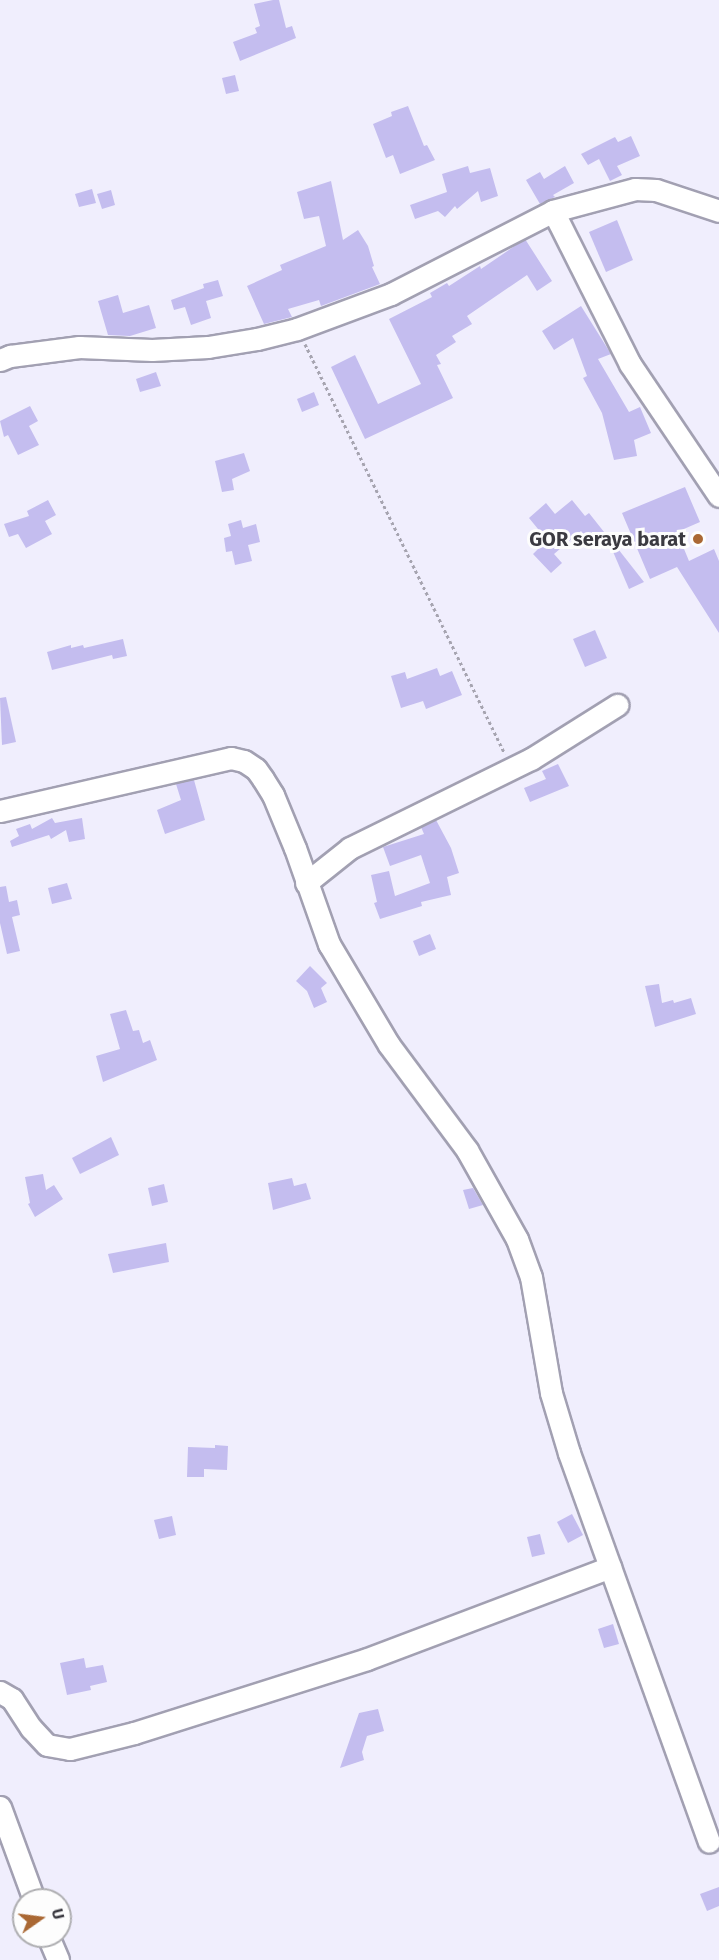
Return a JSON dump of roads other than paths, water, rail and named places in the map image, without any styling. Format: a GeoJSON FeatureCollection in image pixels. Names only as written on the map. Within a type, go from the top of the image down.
{"type":"FeatureCollection","features":[{"type":"Feature","properties":{"kind":"street"},"geometry":{"type":"LineString","coordinates":[[0,360],[10,356],[79,347],[152,350],[208,347],[257,339],[297,329],[391,294],[553,211],[635,189],[656,190],[719,211]]}},
{"type":"Feature","properties":{"kind":"street"},"geometry":{"type":"LineString","coordinates":[[553,211],[630,364],[719,496]]}},
{"type":"Feature","properties":{"kind":"street"},"geometry":{"type":"LineString","coordinates":[[306,883],[350,848],[512,768],[618,705]]}},
{"type":"Feature","properties":{"kind":"street"},"geometry":{"type":"LineString","coordinates":[[0,811],[231,758],[243,760],[255,769],[273,795],[329,944],[389,1045],[467,1150],[517,1239],[531,1277],[551,1393],[610,1567],[709,1842]]}},
{"type":"Feature","properties":{"kind":"street"},"geometry":{"type":"LineString","coordinates":[[0,1692],[12,1699],[31,1728],[47,1746],[70,1749],[135,1733],[367,1659],[610,1567]]}},
{"type":"Feature","properties":{"kind":"street"},"geometry":{"type":"LineString","coordinates":[[0,1807],[30,1888]]}},
{"type":"Feature","properties":{"kind":"place","name":"GOR seraya barat"},"geometry":{"type":"Point","coordinates":[698,539]}}]}
